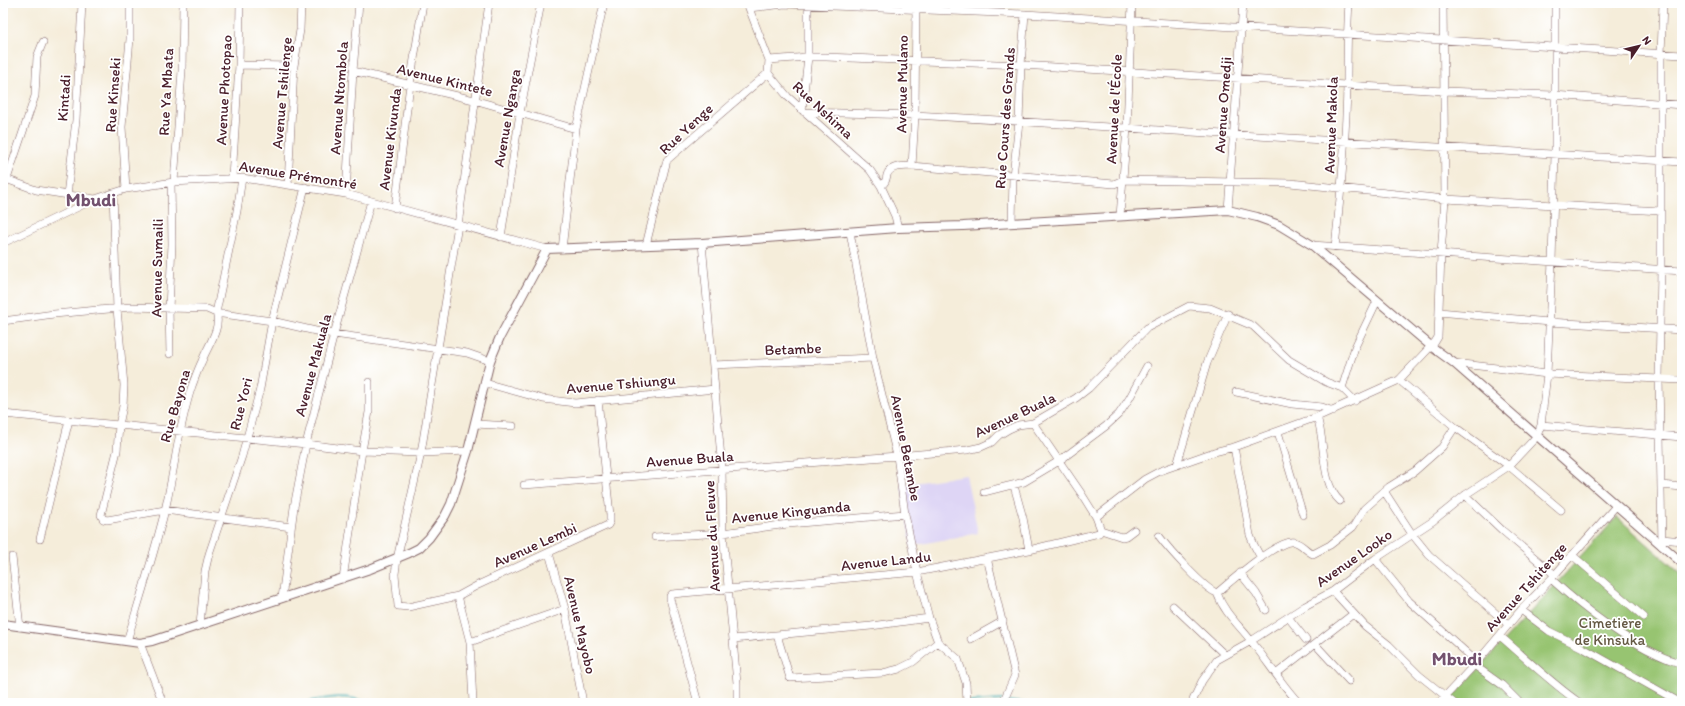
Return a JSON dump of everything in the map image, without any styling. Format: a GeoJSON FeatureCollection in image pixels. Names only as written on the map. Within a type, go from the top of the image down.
{"type":"FeatureCollection","features":[{"type":"Feature","properties":{"kind":"street","name":"Kintadi"},"geometry":{"type":"LineString","coordinates":[[66,195],[76,120],[82,3]]}},
{"type":"Feature","properties":{"kind":"street","name":"Rue Kinseki"},"geometry":{"type":"LineString","coordinates":[[126,189],[122,127],[130,39],[130,3]]}},
{"type":"Feature","properties":{"kind":"street","name":"Rue Ya Mbata"},"geometry":{"type":"LineString","coordinates":[[173,182],[182,71],[183,3]]}},
{"type":"Feature","properties":{"kind":"street","name":"Avenue Photopao"},"geometry":{"type":"LineString","coordinates":[[232,178],[239,65],[240,3]]}},
{"type":"Feature","properties":{"kind":"street","name":"Avenue Tshilenge"},"geometry":{"type":"LineString","coordinates":[[288,184],[294,66],[300,30],[301,3]]}},
{"type":"Feature","properties":{"kind":"street","name":"Avenue Ntombola"},"geometry":{"type":"LineString","coordinates":[[346,194],[353,71],[359,3]]}},
{"type":"Feature","properties":{"kind":"street","name":"Avenue Kivunda"},"geometry":{"type":"LineString","coordinates":[[395,208],[410,84],[423,3]]}},
{"type":"Feature","properties":{"kind":"street"},"geometry":{"type":"LineString","coordinates":[[397,559],[421,453],[458,225],[474,100],[489,3]]}},
{"type":"Feature","properties":{"kind":"street","name":"Avenue Nganga"},"geometry":{"type":"LineString","coordinates":[[501,237],[520,113],[541,3]]}},
{"type":"Feature","properties":{"kind":"street"},"geometry":{"type":"LineString","coordinates":[[562,249],[576,129],[604,3]]}},
{"type":"Feature","properties":{"kind":"street","name":"Avenue de l'École"},"geometry":{"type":"LineString","coordinates":[[1120,216],[1127,128],[1132,3]]}},
{"type":"Feature","properties":{"kind":"street","name":"Avenue Omedji"},"geometry":{"type":"LineString","coordinates":[[1228,210],[1244,3]]}},
{"type":"Feature","properties":{"kind":"street","name":"Avenue Makola"},"geometry":{"type":"LineString","coordinates":[[1335,247],[1342,189],[1347,86],[1346,34],[1349,3]]}},
{"type":"Feature","properties":{"kind":"street"},"geometry":{"type":"LineString","coordinates":[[1096,517],[1145,479],[1176,465],[1234,447],[1317,418],[1399,380],[1432,347],[1438,337],[1441,254],[1445,199],[1444,3]]}},
{"type":"Feature","properties":{"kind":"street"},"geometry":{"type":"LineString","coordinates":[[1537,436],[1541,425],[1547,374],[1552,261],[1555,154],[1555,3]]}},
{"type":"Feature","properties":{"kind":"street"},"geometry":{"type":"LineString","coordinates":[[1662,542],[1659,378],[1661,269],[1661,54],[1663,3]]}},
{"type":"Feature","properties":{"kind":"street"},"geometry":{"type":"LineString","coordinates":[[768,73],[769,60],[748,5],[808,4],[916,7],[1682,55]]}},
{"type":"Feature","properties":{"kind":"street"},"geometry":{"type":"LineString","coordinates":[[808,4],[808,57],[803,111],[915,115],[1682,162]]}},
{"type":"Feature","properties":{"kind":"street","name":"Avenue Mulano"},"geometry":{"type":"LineString","coordinates":[[912,166],[915,115],[916,7]]}},
{"type":"Feature","properties":{"kind":"street","name":"Rue Cours des Grands"},"geometry":{"type":"LineString","coordinates":[[1012,223],[1013,176],[1019,122],[1025,14]]}},
{"type":"Feature","properties":{"kind":"street"},"geometry":{"type":"LineString","coordinates":[[43,42],[37,56],[35,96],[5,178],[36,190],[96,199]]}},
{"type":"Feature","properties":{"kind":"street"},"geometry":{"type":"LineString","coordinates":[[769,60],[808,57],[1021,65],[1347,86],[1554,95],[1682,105]]}},
{"type":"Feature","properties":{"kind":"street"},"geometry":{"type":"LineString","coordinates":[[239,65],[294,66]]}},
{"type":"Feature","properties":{"kind":"street","name":"Avenue Kintete"},"geometry":{"type":"LineString","coordinates":[[353,71],[474,100],[576,129]]}},
{"type":"Feature","properties":{"kind":"street","name":"Rue Nshima"},"geometry":{"type":"LineString","coordinates":[[768,73],[788,98],[870,170],[881,186],[895,216],[898,228]]}},
{"type":"Feature","properties":{"kind":"street","name":"Rue Yenge"},"geometry":{"type":"LineString","coordinates":[[646,245],[668,160],[768,73]]}},
{"type":"Feature","properties":{"kind":"street"},"geometry":{"type":"LineString","coordinates":[[881,186],[886,182],[888,171],[891,168],[912,166],[1114,184],[1124,180],[1290,184],[1445,199],[1661,211]]}},
{"type":"Feature","properties":{"kind":"street","name":"Avenue Prémontré"},"geometry":{"type":"LineString","coordinates":[[3,243],[96,199],[126,189],[173,182],[242,178],[346,194],[547,249]]}},
{"type":"Feature","properties":{"kind":"street","name":"Rue Bayona"},"geometry":{"type":"LineString","coordinates":[[127,641],[151,564],[165,510],[179,430],[202,360],[216,330],[218,320],[216,313],[237,211],[242,178]]}},
{"type":"Feature","properties":{"kind":"street","name":"Avenue Sumaili"},"geometry":{"type":"LineString","coordinates":[[170,354],[169,309],[172,275],[173,182]]}},
{"type":"Feature","properties":{"kind":"street","name":"Rue Yori"},"geometry":{"type":"LineString","coordinates":[[200,625],[205,572],[214,537],[242,456],[260,389],[272,321],[305,187]]}},
{"type":"Feature","properties":{"kind":"street"},"geometry":{"type":"LineString","coordinates":[[113,193],[117,308],[124,385],[123,406],[119,425],[117,451],[101,515],[102,518],[107,520],[165,510],[291,527]]}},
{"type":"Feature","properties":{"kind":"street","name":"Avenue Makuala"},"geometry":{"type":"LineString","coordinates":[[282,598],[291,527],[306,444],[334,334],[371,201]]}},
{"type":"Feature","properties":{"kind":"street"},"geometry":{"type":"LineString","coordinates":[[3,624],[140,643],[169,637],[200,625],[343,579],[397,559],[419,548],[433,533],[445,516],[451,504],[468,451],[490,361],[500,337],[547,249],[702,243],[898,228],[1012,223],[1228,210],[1257,216],[1279,225],[1312,246],[1454,364],[1616,506],[1662,542],[1682,563]]}},
{"type":"Feature","properties":{"kind":"street","name":"Avenue Betambe"},"geometry":{"type":"LineString","coordinates":[[850,232],[873,358],[897,456],[905,514],[917,572],[929,618],[938,642],[958,659],[966,683],[967,701]]}},
{"type":"Feature","properties":{"kind":"street","name":"Avenue du Fleuve"},"geometry":{"type":"LineString","coordinates":[[702,243],[722,469],[723,533],[737,683],[737,703]]}},
{"type":"Feature","properties":{"kind":"street"},"geometry":{"type":"LineString","coordinates":[[1312,246],[1552,261],[1682,271]]}},
{"type":"Feature","properties":{"kind":"street"},"geometry":{"type":"LineString","coordinates":[[1342,388],[1355,347],[1377,301]]}},
{"type":"Feature","properties":{"kind":"street","name":"Avenue Buala"},"geometry":{"type":"LineString","coordinates":[[524,485],[897,456],[967,450],[981,447],[992,442],[999,435],[1018,425],[1033,423],[1076,398],[1089,388],[1147,328],[1189,306],[1210,308],[1228,314],[1253,326],[1289,360],[1326,382],[1342,388],[1355,401]]}},
{"type":"Feature","properties":{"kind":"street"},"geometry":{"type":"LineString","coordinates":[[3,321],[117,308],[144,307],[169,309],[207,309],[216,313],[272,321],[334,334],[468,353],[490,361]]}},
{"type":"Feature","properties":{"kind":"street"},"geometry":{"type":"LineString","coordinates":[[1440,312],[1549,322],[1682,330]]}},
{"type":"Feature","properties":{"kind":"street"},"geometry":{"type":"LineString","coordinates":[[1176,465],[1207,363],[1228,314]]}},
{"type":"Feature","properties":{"kind":"street","name":"Betambe"},"geometry":{"type":"LineString","coordinates":[[714,365],[873,358]]}},
{"type":"Feature","properties":{"kind":"street"},"geometry":{"type":"LineString","coordinates":[[1454,364],[1547,374],[1682,380]]}},
{"type":"Feature","properties":{"kind":"street"},"geometry":{"type":"LineString","coordinates":[[984,492],[1014,486],[1024,482],[1059,461],[1106,426],[1119,414],[1130,399],[1147,366]]}},
{"type":"Feature","properties":{"kind":"street"},"geometry":{"type":"LineString","coordinates":[[1399,380],[1509,466],[1561,510]]}},
{"type":"Feature","properties":{"kind":"street"},"geometry":{"type":"LineString","coordinates":[[343,579],[362,451],[370,412],[369,382]]}},
{"type":"Feature","properties":{"kind":"street","name":"Avenue Tshiungu"},"geometry":{"type":"LineString","coordinates":[[485,383],[543,399],[575,403],[715,389]]}},
{"type":"Feature","properties":{"kind":"street"},"geometry":{"type":"LineString","coordinates":[[1236,392],[1292,404],[1322,407],[1333,411]]}},
{"type":"Feature","properties":{"kind":"street","name":"Avenue Lembi"},"geometry":{"type":"LineString","coordinates":[[397,559],[395,574],[398,606],[408,607],[458,596],[478,585],[608,525],[610,515],[598,400]]}},
{"type":"Feature","properties":{"kind":"street"},"geometry":{"type":"LineString","coordinates":[[3,414],[179,430],[246,439],[306,444],[362,451],[421,453],[468,451]]}},
{"type":"Feature","properties":{"kind":"street"},"geometry":{"type":"LineString","coordinates":[[1317,418],[1321,429],[1330,488],[1334,496],[1340,502]]}},
{"type":"Feature","properties":{"kind":"street"},"geometry":{"type":"LineString","coordinates":[[40,539],[69,420]]}},
{"type":"Feature","properties":{"kind":"street"},"geometry":{"type":"LineString","coordinates":[[1033,423],[1096,517],[1101,530],[1122,537],[1134,530]]}},
{"type":"Feature","properties":{"kind":"street"},"geometry":{"type":"LineString","coordinates":[[475,424],[513,426]]}},
{"type":"Feature","properties":{"kind":"street"},"geometry":{"type":"LineString","coordinates":[[1541,425],[1682,437]]}},
{"type":"Feature","properties":{"kind":"street"},"geometry":{"type":"LineString","coordinates":[[1217,593],[1240,573],[1261,558],[1288,542],[1300,544],[1309,552],[1316,554],[1354,527],[1364,509],[1384,491],[1415,471],[1442,446],[1456,426]]}},
{"type":"Feature","properties":{"kind":"street"},"geometry":{"type":"LineString","coordinates":[[1278,432],[1303,515]]}},
{"type":"Feature","properties":{"kind":"street","name":"Avenue Looko"},"geometry":{"type":"LineString","coordinates":[[1195,703],[1193,700],[1202,680],[1217,660],[1251,641],[1305,606],[1333,591],[1375,559],[1432,521],[1465,495],[1509,466],[1537,436]]}},
{"type":"Feature","properties":{"kind":"street"},"geometry":{"type":"LineString","coordinates":[[1234,447],[1250,535],[1261,558]]}},
{"type":"Feature","properties":{"kind":"street"},"geometry":{"type":"LineString","coordinates":[[1661,485],[1682,487]]}},
{"type":"Feature","properties":{"kind":"street"},"geometry":{"type":"LineString","coordinates":[[1014,486],[1023,518],[1029,550]]}},
{"type":"Feature","properties":{"kind":"street"},"geometry":{"type":"LineString","coordinates":[[1384,491],[1412,534],[1429,555],[1509,625]]}},
{"type":"Feature","properties":{"kind":"street"},"geometry":{"type":"LineString","coordinates":[[1465,495],[1587,610],[1612,628],[1659,655],[1681,663]]}},
{"type":"Feature","properties":{"kind":"street","name":"Avenue Tshitenge"},"geometry":{"type":"LineString","coordinates":[[1439,703],[1476,664],[1521,610],[1553,577],[1616,506]]}},
{"type":"Feature","properties":{"kind":"street","name":"Avenue Kinguanda"},"geometry":{"type":"LineString","coordinates":[[655,536],[723,533],[788,524],[905,514]]}},
{"type":"Feature","properties":{"kind":"street","name":"Avenue Landu"},"geometry":{"type":"LineString","coordinates":[[698,703],[670,596],[675,593],[917,572],[1029,550],[1099,533],[1101,530]]}},
{"type":"Feature","properties":{"kind":"street"},"geometry":{"type":"LineString","coordinates":[[1159,536],[1207,588],[1217,593],[1221,602],[1235,623],[1251,641],[1299,703]]}},
{"type":"Feature","properties":{"kind":"street"},"geometry":{"type":"LineString","coordinates":[[1662,542],[1682,541]]}},
{"type":"Feature","properties":{"kind":"street","name":"Avenue Mayobo"},"geometry":{"type":"LineString","coordinates":[[549,553],[565,609],[583,703]]}},
{"type":"Feature","properties":{"kind":"street"},"geometry":{"type":"LineString","coordinates":[[1572,555],[1644,617]]}},
{"type":"Feature","properties":{"kind":"street"},"geometry":{"type":"LineString","coordinates":[[12,557],[20,627]]}},
{"type":"Feature","properties":{"kind":"street"},"geometry":{"type":"LineString","coordinates":[[987,558],[1015,675],[1004,700]]}},
{"type":"Feature","properties":{"kind":"street"},"geometry":{"type":"LineString","coordinates":[[1375,559],[1409,601],[1520,703]]}},
{"type":"Feature","properties":{"kind":"street"},"geometry":{"type":"LineString","coordinates":[[1240,573],[1256,593],[1266,610]]}},
{"type":"Feature","properties":{"kind":"street"},"geometry":{"type":"LineString","coordinates":[[1333,591],[1353,614],[1389,645],[1419,675],[1454,703]]}},
{"type":"Feature","properties":{"kind":"street"},"geometry":{"type":"LineString","coordinates":[[458,596],[470,642],[473,703]]}},
{"type":"Feature","properties":{"kind":"street"},"geometry":{"type":"LineString","coordinates":[[1173,606],[1225,655]]}},
{"type":"Feature","properties":{"kind":"street"},"geometry":{"type":"LineString","coordinates":[[470,642],[565,609]]}},
{"type":"Feature","properties":{"kind":"street"},"geometry":{"type":"LineString","coordinates":[[1521,610],[1549,631],[1583,648],[1681,703]]}},
{"type":"Feature","properties":{"kind":"street"},"geometry":{"type":"LineString","coordinates":[[1276,674],[1353,614]]}},
{"type":"Feature","properties":{"kind":"street"},"geometry":{"type":"LineString","coordinates":[[1288,617],[1306,640]]}},
{"type":"Feature","properties":{"kind":"street"},"geometry":{"type":"LineString","coordinates":[[733,639],[929,618]]}},
{"type":"Feature","properties":{"kind":"street"},"geometry":{"type":"LineString","coordinates":[[971,639],[1003,621]]}},
{"type":"Feature","properties":{"kind":"street"},"geometry":{"type":"LineString","coordinates":[[777,635],[790,678],[883,673],[899,669],[913,662],[938,642]]}},
{"type":"Feature","properties":{"kind":"street"},"geometry":{"type":"LineString","coordinates":[[1500,636],[1529,660],[1543,675],[1580,703]]}},
{"type":"Feature","properties":{"kind":"street"},"geometry":{"type":"LineString","coordinates":[[140,643],[163,703]]}},
{"type":"Feature","properties":{"kind":"street"},"geometry":{"type":"LineString","coordinates":[[1316,644],[1349,681]]}},
{"type":"Feature","properties":{"kind":"shaded area"},"geometry":{"type":"Polygon","coordinates":[[[966,475],[978,533],[911,546],[901,485],[966,475]]]}},
{"type":"Feature","properties":{"kind":"green space","name":"Cimetière de Kinsuka"},"geometry":{"type":"Polygon","coordinates":[[[1617,517],[1682,575],[1682,703],[1447,703],[1617,517]]]}},
{"type":"Feature","properties":{"kind":"waterway"},"geometry":{"type":"LineString","coordinates":[[302,703],[335,697],[351,698],[368,703]]}},
{"type":"Feature","properties":{"kind":"waterway"},"geometry":{"type":"LineString","coordinates":[[956,703],[1002,700]]}},
{"type":"Feature","properties":{"kind":"waterway"},"geometry":{"type":"LineString","coordinates":[[1007,701],[1025,703]]}},
{"type":"Feature","properties":{"kind":"district","name":"Mbudi"},"geometry":{"type":"Point","coordinates":[91,199]}},
{"type":"Feature","properties":{"kind":"district","name":"Mbudi"},"geometry":{"type":"Point","coordinates":[1457,658]}}]}
